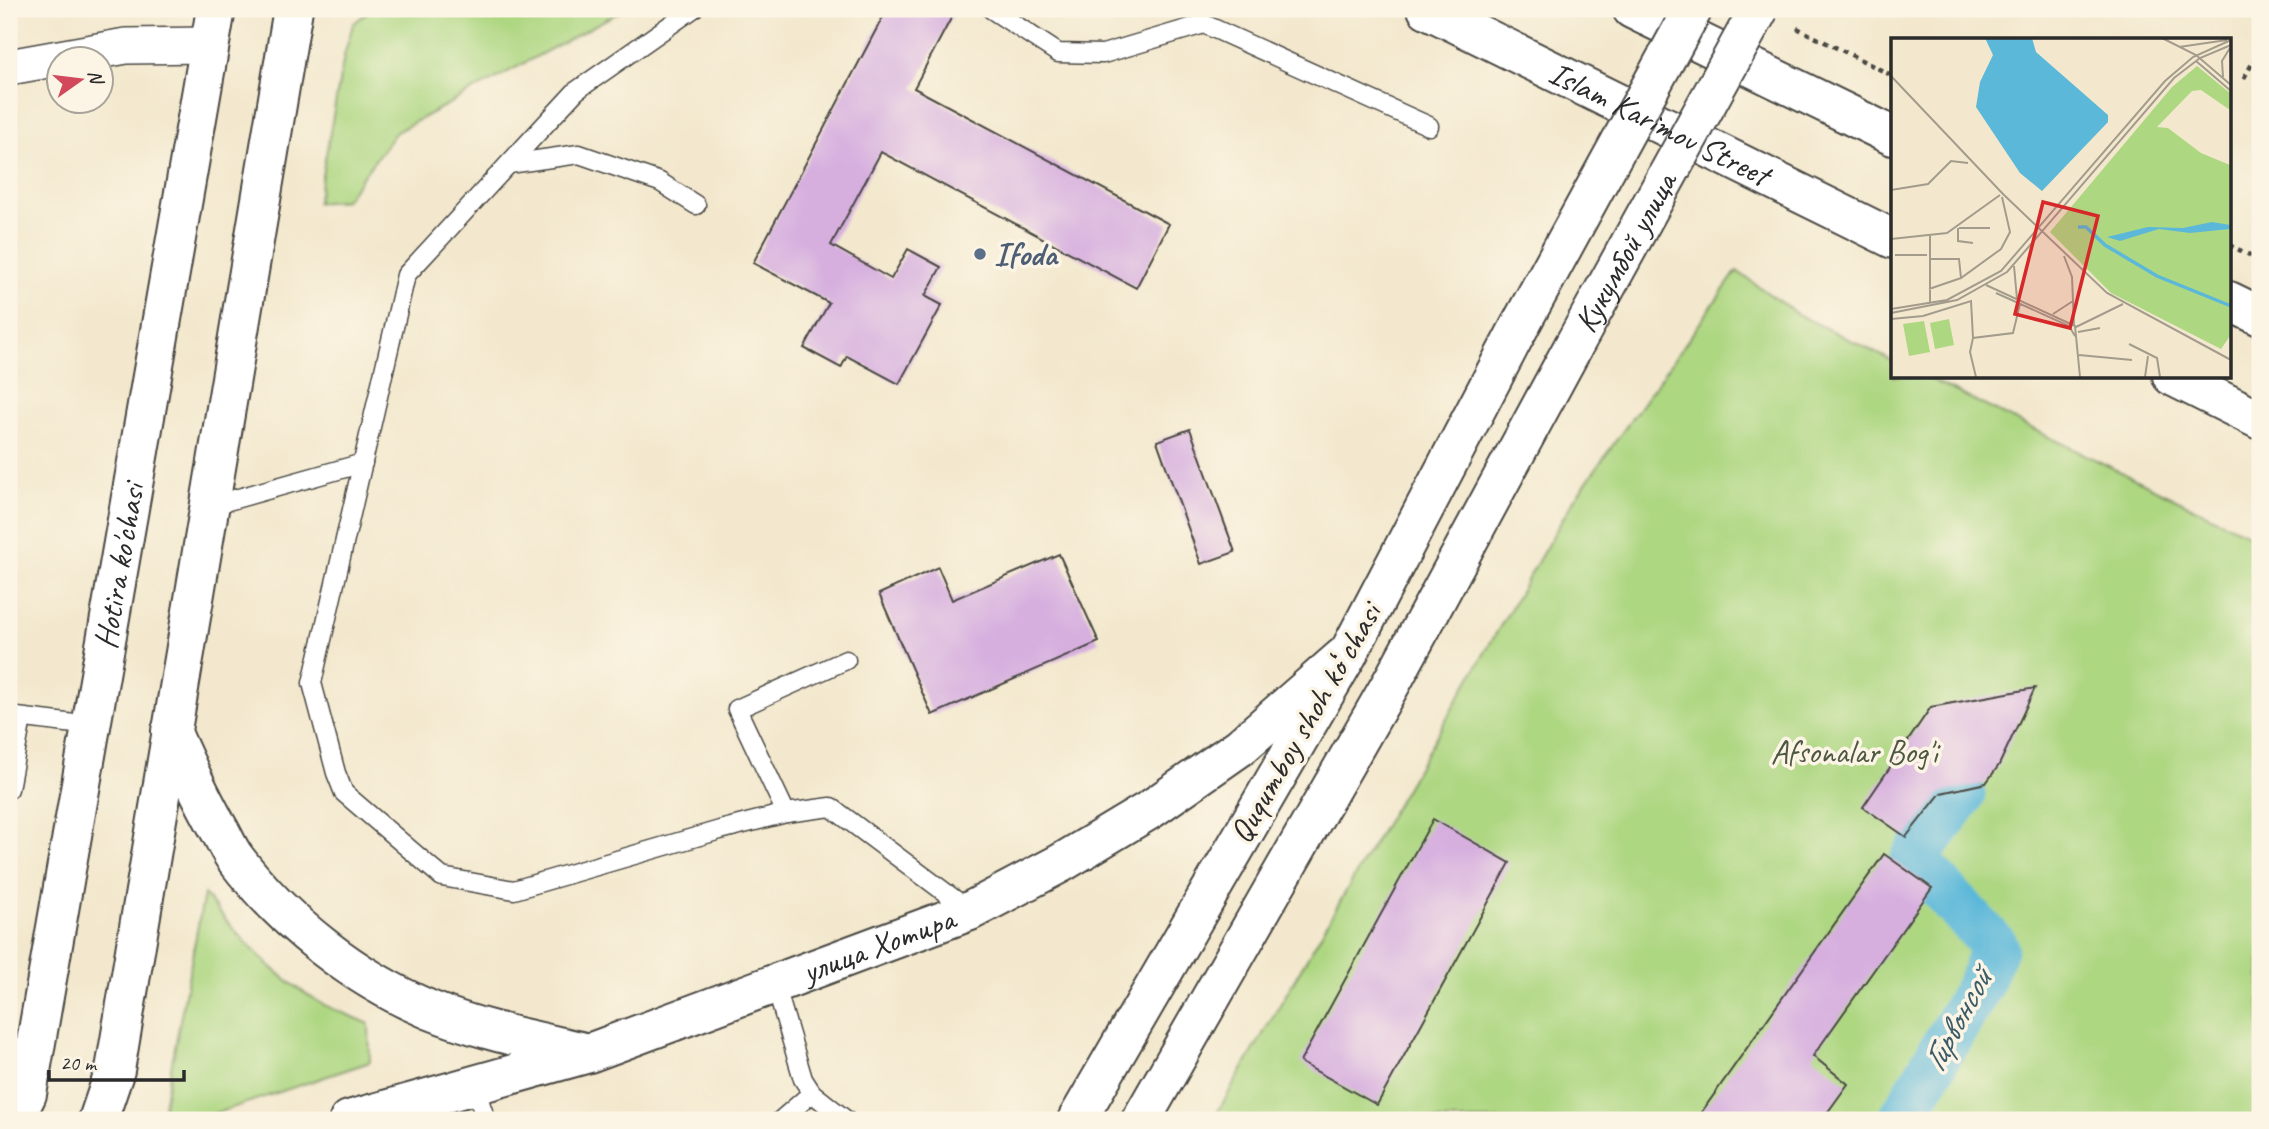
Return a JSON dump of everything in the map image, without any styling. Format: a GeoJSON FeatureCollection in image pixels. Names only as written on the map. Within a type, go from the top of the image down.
{"type":"FeatureCollection","features":[{"type":"Feature","properties":{"kind":"main road"},"geometry":{"type":"LineString","coordinates":[[99,1120],[115,1070],[293,9]]}},
{"type":"Feature","properties":{"kind":"main road","name":"Islam Karimov Street"},"geometry":{"type":"LineString","coordinates":[[1427,9],[1891,238]]}},
{"type":"Feature","properties":{"kind":"main road"},"geometry":{"type":"LineString","coordinates":[[1632,9],[1891,135]]}},
{"type":"Feature","properties":{"kind":"main road","name":"Кукумбой улица"},"geometry":{"type":"LineString","coordinates":[[1523,320],[1693,9]]}},
{"type":"Feature","properties":{"kind":"main road","name":"Кукумбой улица"},"geometry":{"type":"LineString","coordinates":[[1573,347],[1759,9]]}},
{"type":"Feature","properties":{"kind":"main road","name":"Hotira ko'chasi"},"geometry":{"type":"LineString","coordinates":[[15,1120],[27,1094],[213,27]]}},
{"type":"Feature","properties":{"kind":"main road"},"geometry":{"type":"LineString","coordinates":[[2230,301],[2260,316]]}},
{"type":"Feature","properties":{"kind":"main road","name":"Ququmboy shoh koʻchasi"},"geometry":{"type":"LineString","coordinates":[[1077,1120],[1348,654],[1523,320]]}},
{"type":"Feature","properties":{"kind":"main road","name":"Ququmboy shoh koʻchasi"},"geometry":{"type":"LineString","coordinates":[[1141,1120],[1393,680],[1573,347]]}},
{"type":"Feature","properties":{"kind":"main road"},"geometry":{"type":"LineString","coordinates":[[2176,378],[2260,420]]}},
{"type":"Feature","properties":{"kind":"main road","name":"улица Хотира"},"geometry":{"type":"LineString","coordinates":[[349,1120],[480,1103],[589,1053],[970,911],[1061,863],[1151,809],[1240,747],[1348,654]]}},
{"type":"Feature","properties":{"kind":"main road"},"geometry":{"type":"LineString","coordinates":[[171,731],[200,796],[234,857],[277,905],[324,947],[377,983],[430,1010],[501,1033],[589,1053]]}},
{"type":"Feature","properties":{"kind":"street"},"geometry":{"type":"LineString","coordinates":[[10,72],[213,27]]}},
{"type":"Feature","properties":{"kind":"lane"},"geometry":{"type":"LineString","coordinates":[[693,9],[576,92],[406,275],[312,683],[336,773],[344,793],[442,877],[514,890],[720,830],[786,813],[831,807],[970,911]]}},
{"type":"Feature","properties":{"kind":"lane"},"geometry":{"type":"LineString","coordinates":[[991,9],[1058,53],[1103,54],[1204,24],[1429,126]]}},
{"type":"Feature","properties":{"kind":"lane"},"geometry":{"type":"LineString","coordinates":[[509,164],[579,155],[660,182],[696,205]]}},
{"type":"Feature","properties":{"kind":"lane"},"geometry":{"type":"LineString","coordinates":[[210,506],[363,463]]}},
{"type":"Feature","properties":{"kind":"lane"},"geometry":{"type":"LineString","coordinates":[[786,813],[737,709],[846,660]]}},
{"type":"Feature","properties":{"kind":"lane"},"geometry":{"type":"LineString","coordinates":[[9,789],[15,717],[91,726]]}},
{"type":"Feature","properties":{"kind":"lane"},"geometry":{"type":"LineString","coordinates":[[775,984],[803,1079],[812,1093],[846,1120]]}},
{"type":"Feature","properties":{"kind":"lane"},"geometry":{"type":"LineString","coordinates":[[781,1120],[812,1093]]}},
{"type":"Feature","properties":{"kind":"path"},"geometry":{"type":"LineString","coordinates":[[1795,27],[1891,75]]}},
{"type":"Feature","properties":{"kind":"path"},"geometry":{"type":"LineString","coordinates":[[2244,78],[2260,50]]}},
{"type":"Feature","properties":{"kind":"path"},"geometry":{"type":"LineString","coordinates":[[2230,245],[2260,260]]}},
{"type":"Feature","properties":{"kind":"green space"},"geometry":{"type":"Polygon","coordinates":[[[371,9],[625,9],[396,132],[345,200],[317,203],[344,56],[353,24],[371,9]]]}},
{"type":"Feature","properties":{"kind":"green space","name":"Afsonalar Bog'i"},"geometry":{"type":"Polygon","coordinates":[[[1737,271],[1797,314],[1891,360],[1891,378],[1928,378],[2260,540],[2260,1120],[1213,1120],[1573,501],[1737,271]]]}},
{"type":"Feature","properties":{"kind":"green space"},"geometry":{"type":"Polygon","coordinates":[[[204,894],[243,939],[286,979],[319,1002],[369,1024],[370,1062],[195,1120],[174,1120],[164,1105],[204,894]]]}},
{"type":"Feature","properties":{"kind":"building"},"geometry":{"type":"Polygon","coordinates":[[[887,9],[956,9],[914,88],[1169,224],[1136,288],[881,152],[831,245],[891,279],[908,249],[941,267],[925,296],[942,305],[899,384],[847,356],[841,368],[804,348],[829,303],[753,263],[887,9]]]}},
{"type":"Feature","properties":{"kind":"building"},"geometry":{"type":"Polygon","coordinates":[[[1190,429],[1235,552],[1201,564],[1157,441],[1190,429]]]}},
{"type":"Feature","properties":{"kind":"building"},"geometry":{"type":"Polygon","coordinates":[[[1059,554],[1099,642],[932,715],[879,594],[938,567],[952,600],[1059,554]]]}},
{"type":"Feature","properties":{"kind":"building"},"geometry":{"type":"Polygon","coordinates":[[[2035,688],[1999,765],[1986,783],[1941,793],[1906,837],[1863,807],[1931,707],[2035,688]]]}},
{"type":"Feature","properties":{"kind":"building"},"geometry":{"type":"Polygon","coordinates":[[[1433,819],[1510,863],[1377,1105],[1300,1062],[1433,819]]]}},
{"type":"Feature","properties":{"kind":"building"},"geometry":{"type":"Polygon","coordinates":[[[1884,854],[1932,888],[1813,1056],[1848,1084],[1822,1120],[1696,1120],[1884,854]]]}},
{"type":"Feature","properties":{"kind":"waterway","name":"Гирвонсой"},"geometry":{"type":"LineString","coordinates":[[1901,1120],[1979,986],[1995,946],[1914,859],[1962,794]]}},
{"type":"Feature","properties":{"kind":"place","name":"Ifoda"},"geometry":{"type":"Point","coordinates":[980,254]}}]}
